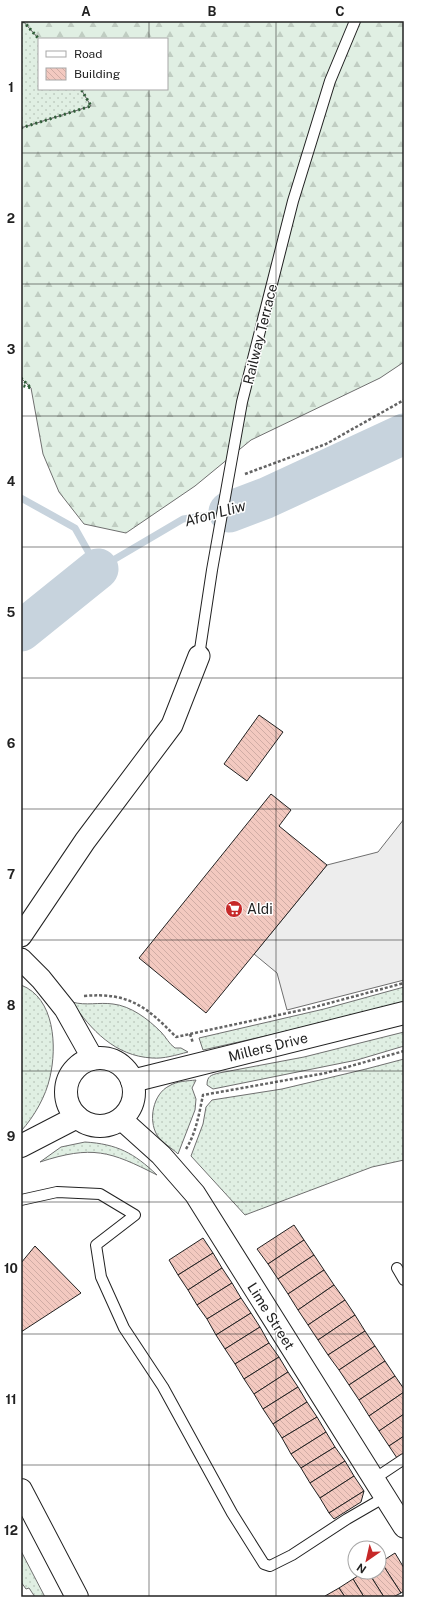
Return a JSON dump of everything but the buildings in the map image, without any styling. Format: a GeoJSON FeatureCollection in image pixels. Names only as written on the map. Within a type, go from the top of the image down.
{"type":"FeatureCollection","features":[{"type":"Feature","properties":{"kind":"street"},"geometry":{"type":"LineString","coordinates":[[21,936],[85,841],[172,725],[199,656]]}},
{"type":"Feature","properties":{"kind":"street"},"geometry":{"type":"LineString","coordinates":[[21,958],[41,979],[65,1009],[93,1059]]}},
{"type":"Feature","properties":{"kind":"street","name":"Millers Drive"},"geometry":{"type":"LineString","coordinates":[[132,1081],[404,1014]]}},
{"type":"Feature","properties":{"kind":"street"},"geometry":{"type":"LineString","coordinates":[[102,1058],[112,1060],[121,1065],[128,1072],[132,1081],[134,1093],[132,1106],[121,1119],[113,1124],[94,1126],[84,1122],[70,1109],[66,1099],[68,1078],[74,1069],[83,1062],[93,1059],[102,1058]]}},
{"type":"Feature","properties":{"kind":"street"},"geometry":{"type":"LineString","coordinates":[[21,1146],[77,1117]]}},
{"type":"Feature","properties":{"kind":"street","name":"Lime Street"},"geometry":{"type":"LineString","coordinates":[[121,1119],[161,1155],[195,1194],[404,1527]]}},
{"type":"Feature","properties":{"kind":"street"},"geometry":{"type":"LineString","coordinates":[[21,1490],[78,1597]]}},
{"type":"Feature","properties":{"kind":"lane","name":"Railway Terrace"},"geometry":{"type":"LineString","coordinates":[[199,656],[212,570],[242,402],[293,201],[330,81],[355,21]]}},
{"type":"Feature","properties":{"kind":"lane"},"geometry":{"type":"LineString","coordinates":[[21,1200],[57,1192],[100,1194],[135,1215],[96,1245],[101,1276],[124,1328],[163,1387],[228,1506],[264,1564],[270,1566],[292,1555],[347,1519],[385,1497]]}},
{"type":"Feature","properties":{"kind":"lane"},"geometry":{"type":"LineString","coordinates":[[397,1268],[404,1280]]}},
{"type":"Feature","properties":{"kind":"lane"},"geometry":{"type":"LineString","coordinates":[[374,1479],[404,1459]]}},
{"type":"Feature","properties":{"kind":"path"},"geometry":{"type":"LineString","coordinates":[[228,481],[326,444],[404,400]]}},
{"type":"Feature","properties":{"kind":"path"},"geometry":{"type":"LineString","coordinates":[[84,996],[117,996],[135,1003],[149,1012],[176,1038],[311,1008],[404,983]]}},
{"type":"Feature","properties":{"kind":"path"},"geometry":{"type":"LineString","coordinates":[[190,1034],[193,1045]]}},
{"type":"Feature","properties":{"kind":"path"},"geometry":{"type":"LineString","coordinates":[[183,1155],[191,1141],[197,1125],[203,1095],[326,1073],[404,1051]]}},
{"type":"Feature","properties":{"kind":"green space"},"geometry":{"type":"Polygon","coordinates":[[[21,21],[23,21],[38,38],[38,90],[82,90],[91,106],[21,128],[21,21]]]}},
{"type":"Feature","properties":{"kind":"green space"},"geometry":{"type":"Polygon","coordinates":[[[23,21],[404,21],[404,362],[380,378],[251,440],[195,486],[126,533],[84,524],[59,492],[43,454],[31,388],[21,378],[21,128],[91,106],[82,90],[168,90],[168,38],[38,38],[23,21]]]}},
{"type":"Feature","properties":{"kind":"green space"},"geometry":{"type":"Polygon","coordinates":[[[21,985],[32,991],[41,1001],[47,1012],[53,1038],[53,1052],[50,1077],[46,1091],[35,1113],[21,1131],[21,985]]]}},
{"type":"Feature","properties":{"kind":"green space"},"geometry":{"type":"Polygon","coordinates":[[[404,987],[404,1005],[203,1050],[199,1038],[324,1009],[404,987]]]}},
{"type":"Feature","properties":{"kind":"green space"},"geometry":{"type":"Polygon","coordinates":[[[72,1002],[82,1004],[113,1004],[133,1010],[151,1022],[171,1045],[175,1048],[181,1048],[188,1052],[161,1058],[152,1058],[139,1056],[115,1047],[105,1040],[87,1022],[72,1002]]]}},
{"type":"Feature","properties":{"kind":"green space"},"geometry":{"type":"Polygon","coordinates":[[[404,1032],[404,1046],[357,1060],[213,1089],[207,1085],[209,1078],[212,1075],[304,1057],[404,1032]]]}},
{"type":"Feature","properties":{"kind":"green space"},"geometry":{"type":"Polygon","coordinates":[[[404,1059],[404,1160],[372,1167],[245,1215],[191,1156],[203,1124],[206,1107],[212,1100],[282,1089],[404,1059]]]}},
{"type":"Feature","properties":{"kind":"green space"},"geometry":{"type":"Polygon","coordinates":[[[196,1080],[192,1088],[196,1099],[195,1110],[178,1154],[157,1135],[153,1122],[154,1108],[159,1095],[172,1084],[196,1080]]]}},
{"type":"Feature","properties":{"kind":"green space"},"geometry":{"type":"Polygon","coordinates":[[[85,1142],[107,1145],[133,1155],[157,1175],[126,1160],[100,1153],[74,1153],[40,1162],[61,1147],[85,1142]]]}},
{"type":"Feature","properties":{"kind":"green space"},"geometry":{"type":"Polygon","coordinates":[[[21,1551],[45,1597],[35,1597],[29,1588],[26,1589],[21,1582],[21,1551]]]}},
{"type":"Feature","properties":{"kind":"shaded area"},"geometry":{"type":"Polygon","coordinates":[[[404,819],[404,980],[287,1010],[277,973],[254,954],[327,865],[378,852],[404,819]]]}},
{"type":"Feature","properties":{"kind":"waterway","name":"Afon Lliw"},"geometry":{"type":"LineString","coordinates":[[229,512],[266,498],[404,434]]}},
{"type":"Feature","properties":{"kind":"waterway","name":"Afon Lliw"},"geometry":{"type":"LineString","coordinates":[[21,498],[75,528],[98,569],[183,519],[229,512]]}},
{"type":"Feature","properties":{"kind":"waterway","name":"Afon Lliw"},"geometry":{"type":"LineString","coordinates":[[21,631],[98,569]]}},
{"type":"Feature","properties":{"kind":"hedge"},"geometry":{"type":"LineString","coordinates":[[23,21],[38,38]]}},
{"type":"Feature","properties":{"kind":"hedge"},"geometry":{"type":"LineString","coordinates":[[21,128],[91,106],[82,90]]}},
{"type":"Feature","properties":{"kind":"hedge"},"geometry":{"type":"LineString","coordinates":[[21,378],[31,388],[21,385]]}},
{"type":"Feature","properties":{"kind":"place","name":"Aldi"},"geometry":{"type":"Point","coordinates":[234,909]}}]}
